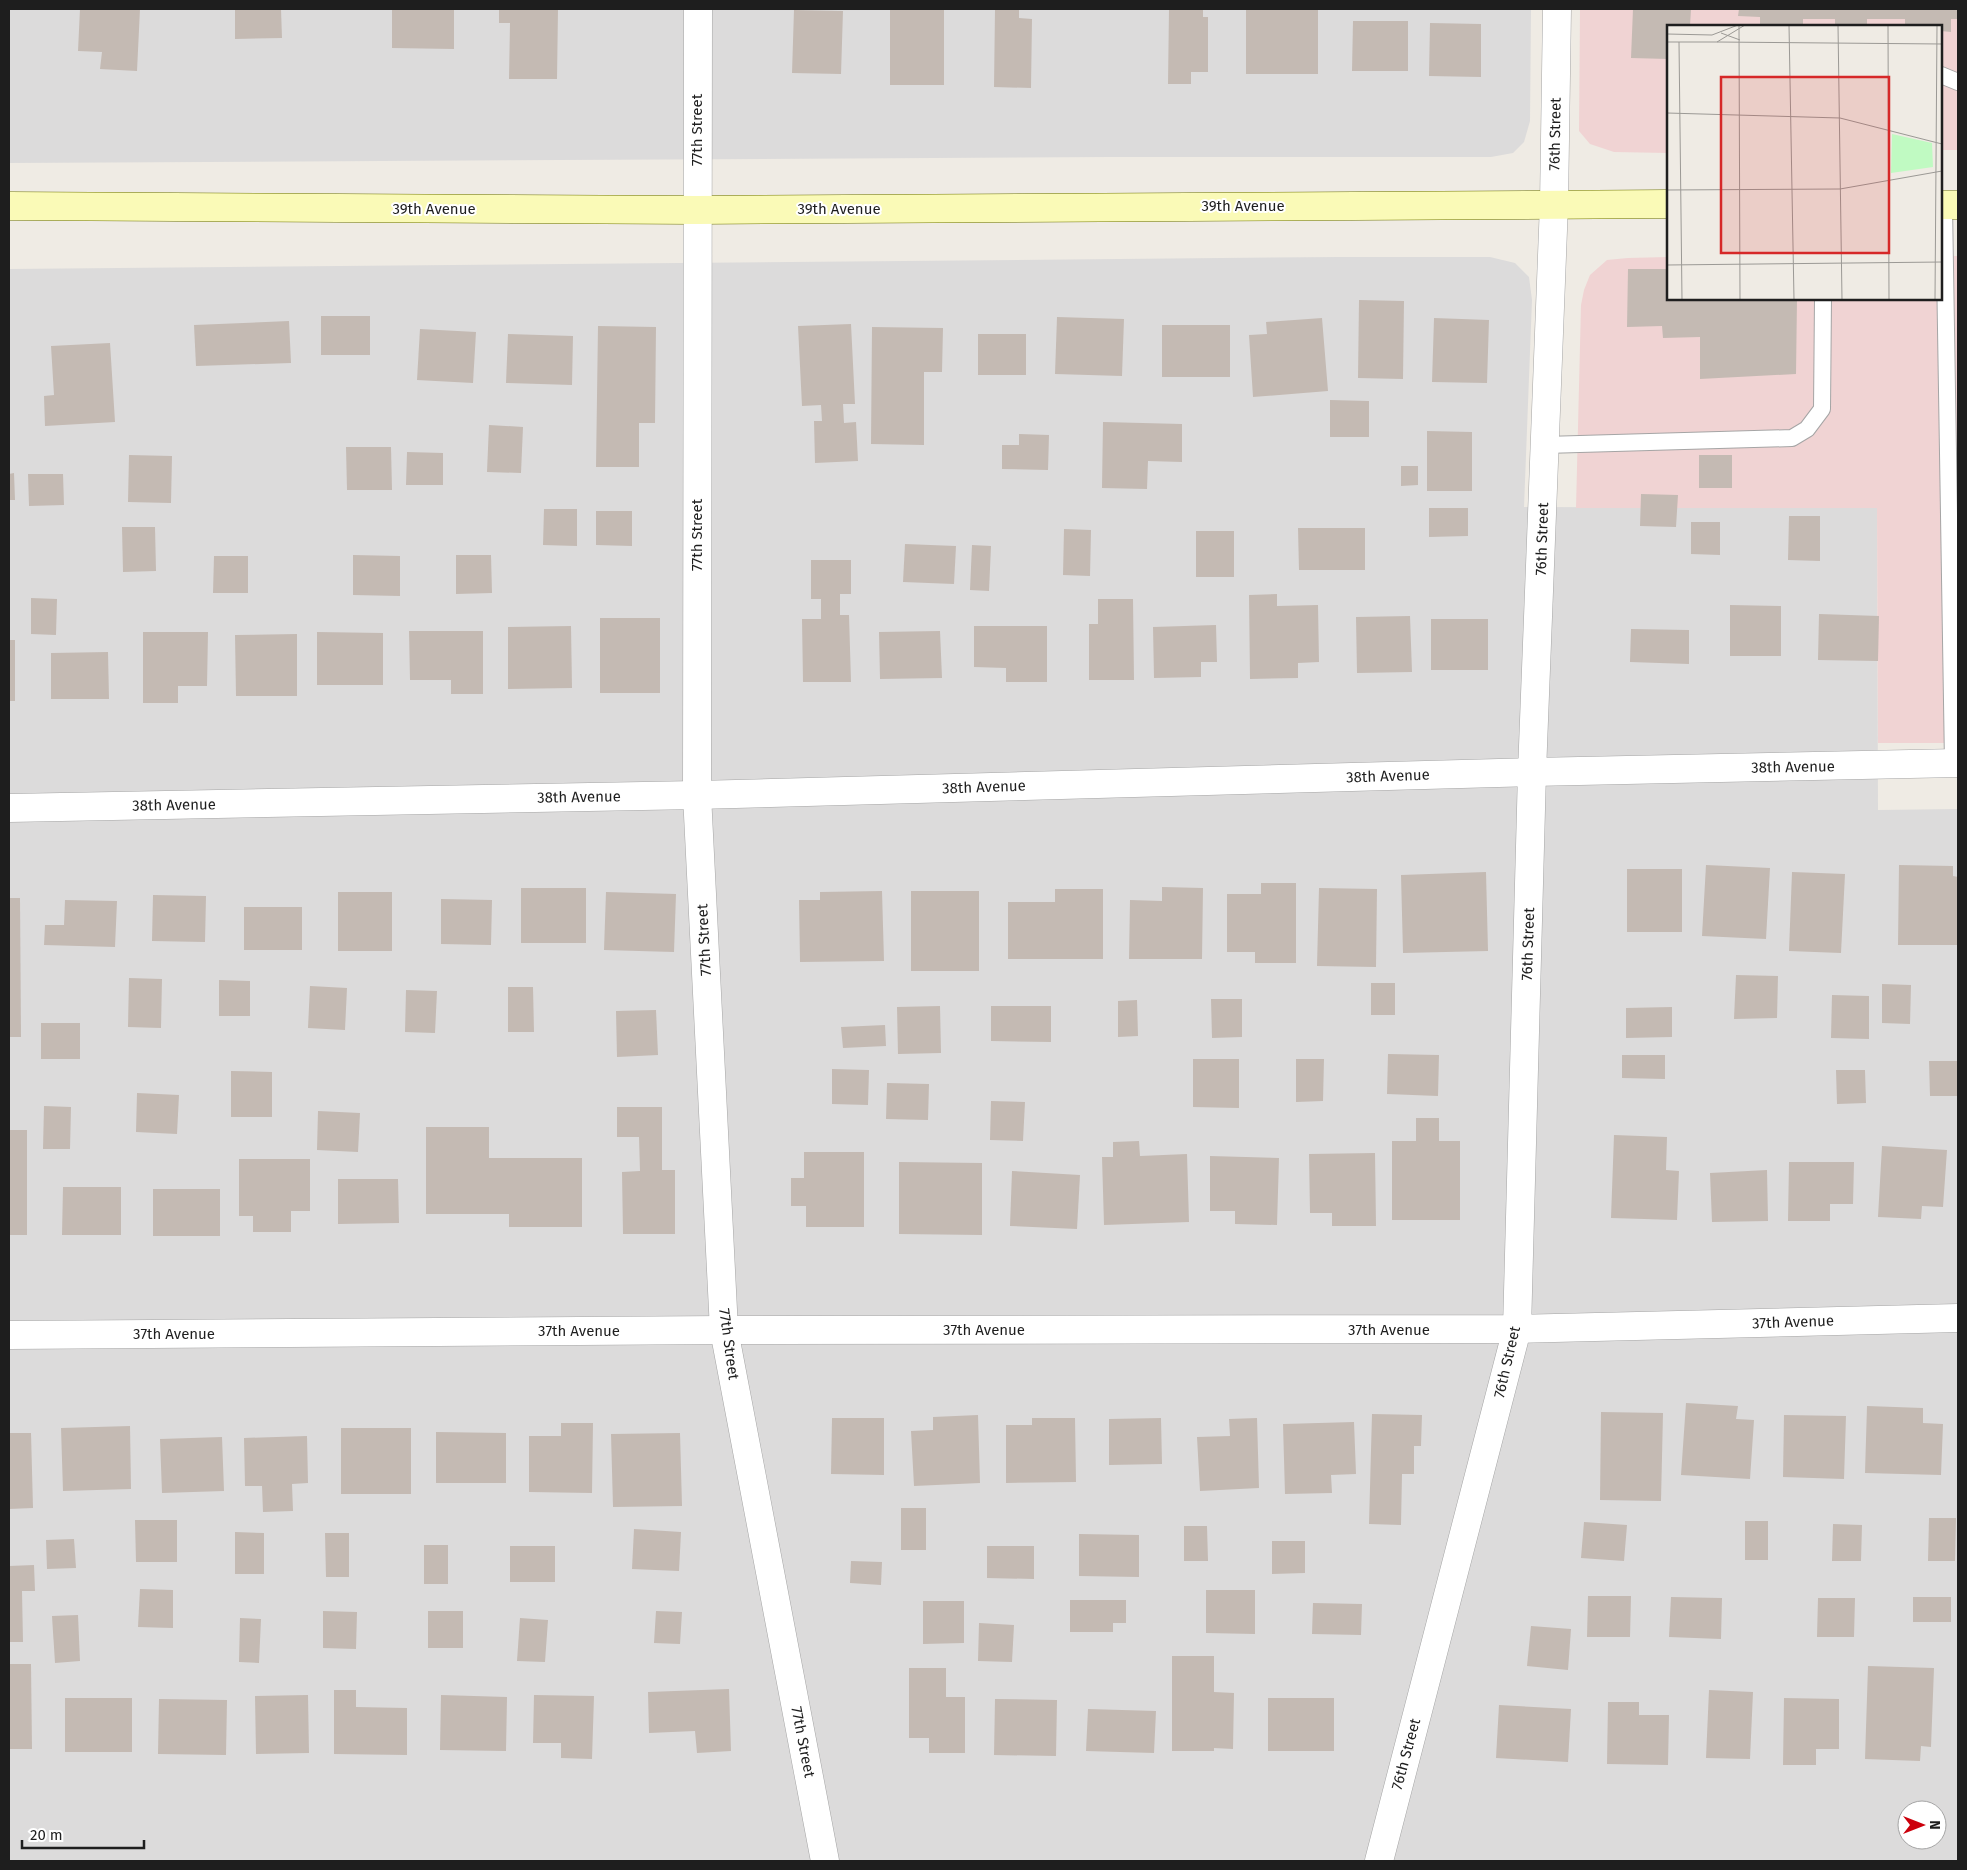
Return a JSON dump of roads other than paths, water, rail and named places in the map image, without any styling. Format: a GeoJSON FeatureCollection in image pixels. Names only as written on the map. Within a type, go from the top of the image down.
{"type":"FeatureCollection","features":[{"type":"Feature","properties":{"kind":"main road","name":"39th Avenue"},"geometry":{"type":"LineString","coordinates":[[9,206],[697,210],[1667,204]]}},
{"type":"Feature","properties":{"kind":"street","name":"77th Street"},"geometry":{"type":"LineString","coordinates":[[698,9],[697,795],[724,1330],[825,1861]]}},
{"type":"Feature","properties":{"kind":"street","name":"76th Street"},"geometry":{"type":"LineString","coordinates":[[1378,1861],[1517,1329],[1532,772],[1554,204],[1557,9]]}},
{"type":"Feature","properties":{"kind":"street","name":"38th Avenue"},"geometry":{"type":"LineString","coordinates":[[9,808],[697,795],[1532,772],[1955,763]]}},
{"type":"Feature","properties":{"kind":"street","name":"37th Avenue"},"geometry":{"type":"LineString","coordinates":[[9,1335],[724,1330],[1517,1329],[1958,1318]]}},
{"type":"Feature","properties":{"kind":"lane"},"geometry":{"type":"LineString","coordinates":[[1942,74],[1958,82]]}},
{"type":"Feature","properties":{"kind":"lane"},"geometry":{"type":"LineString","coordinates":[[1948,205],[1952,346],[1955,763]]}},
{"type":"Feature","properties":{"kind":"lane"},"geometry":{"type":"LineString","coordinates":[[1545,445],[1792,438],[1807,429],[1822,409],[1823,300]]}}]}
